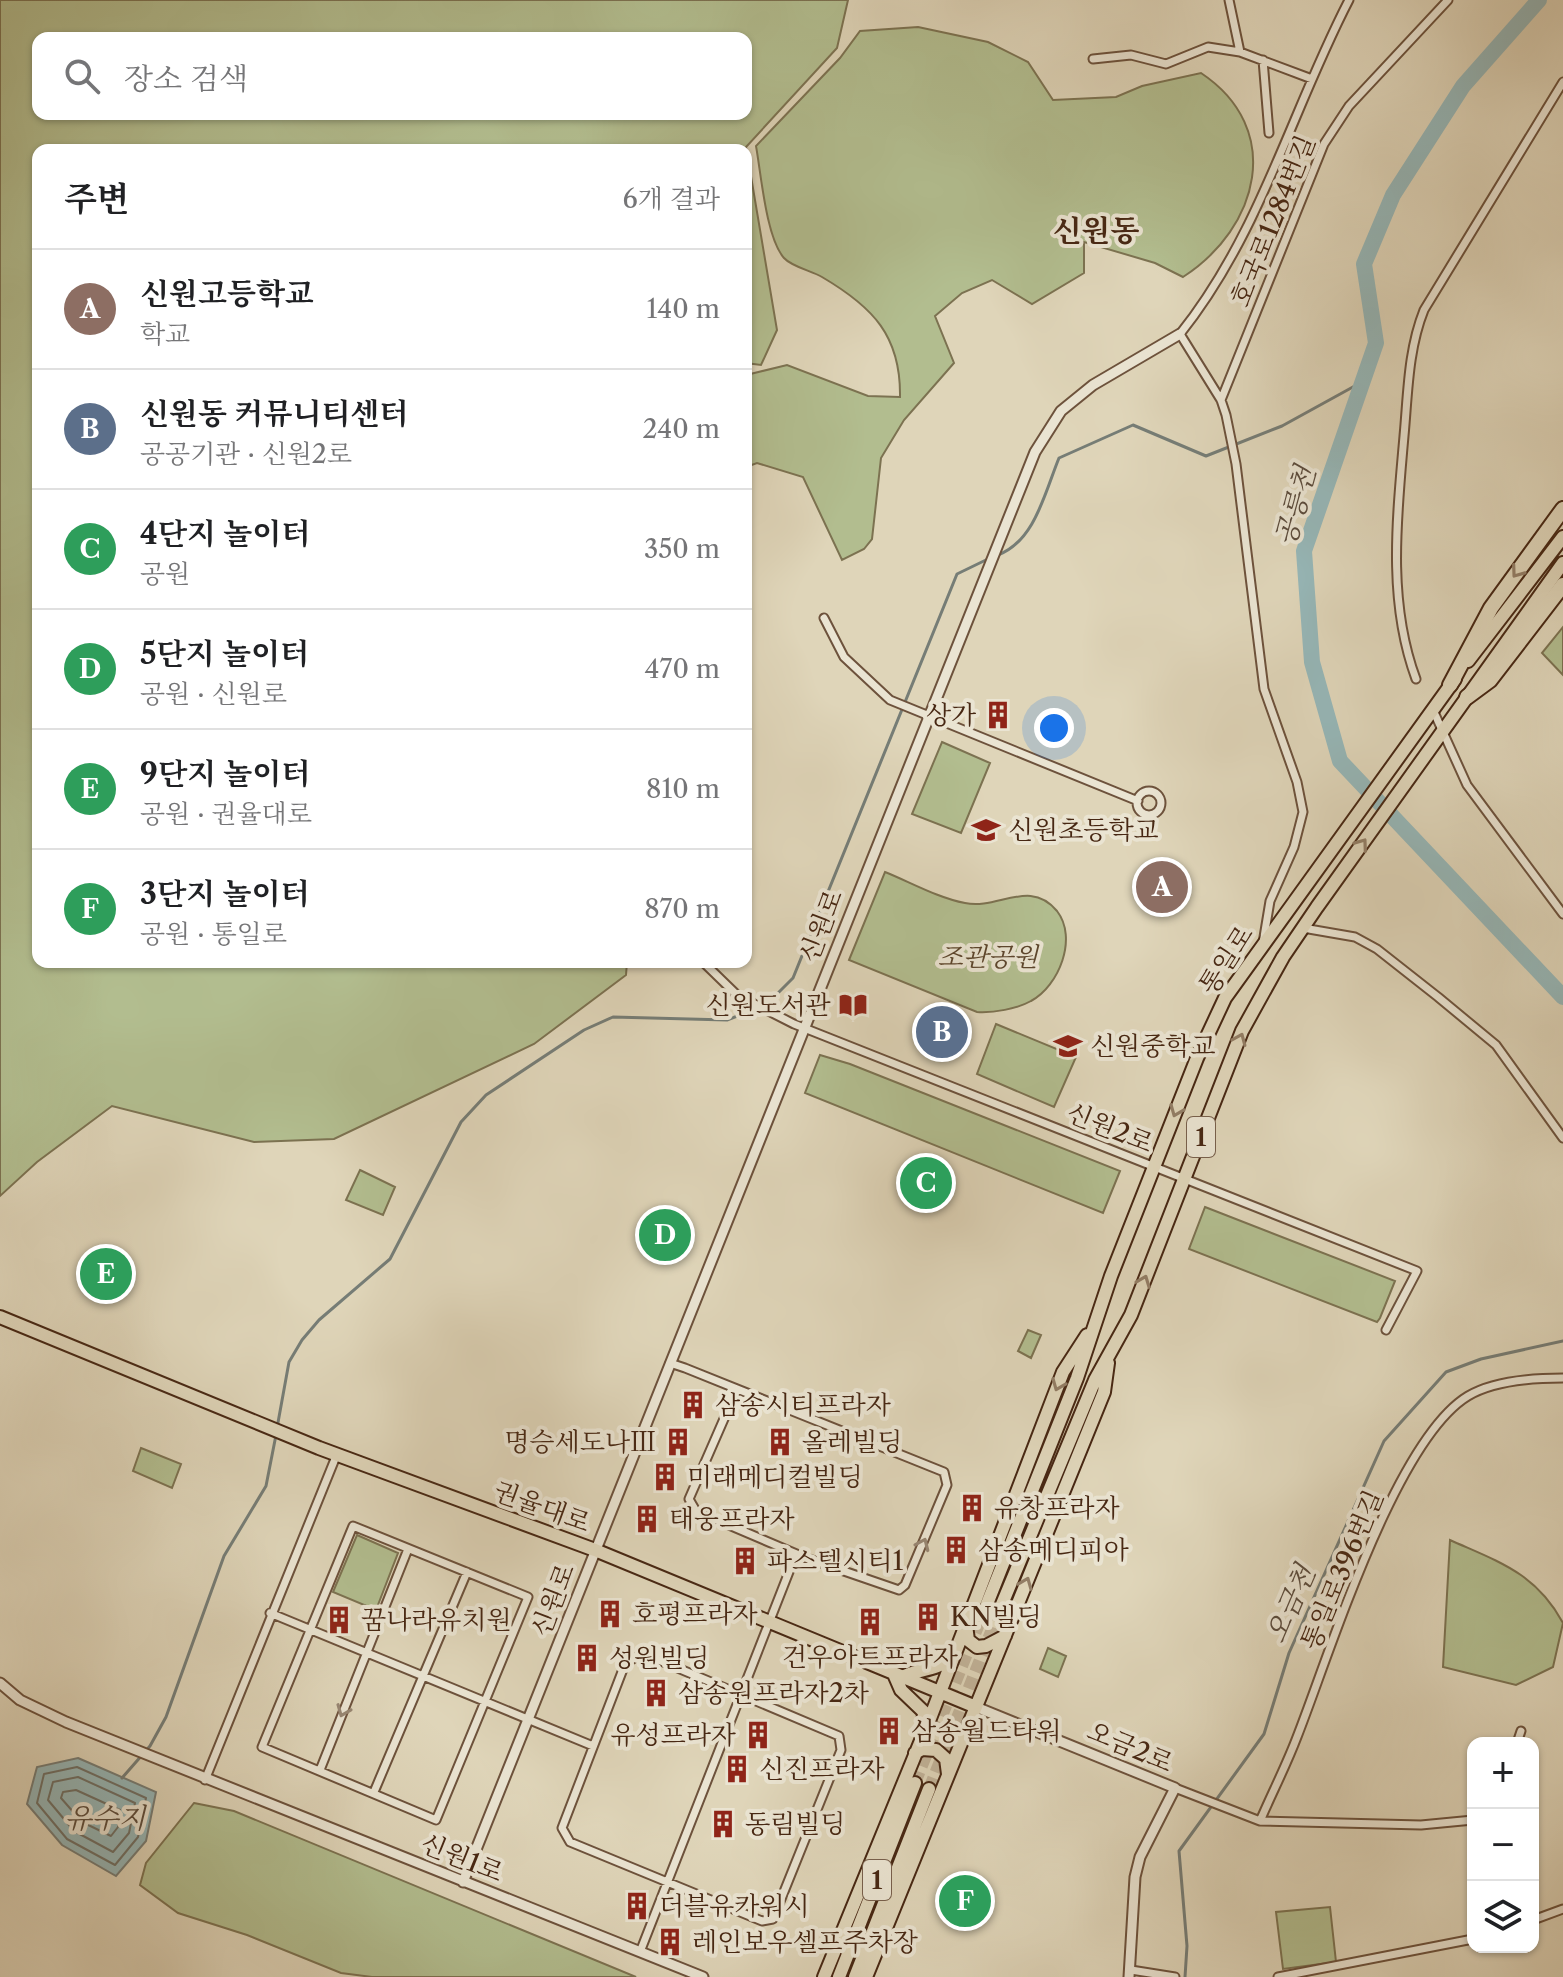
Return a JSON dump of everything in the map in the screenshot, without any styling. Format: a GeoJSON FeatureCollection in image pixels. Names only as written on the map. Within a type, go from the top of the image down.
{"type":"FeatureCollection","features":[{"type":"Feature","properties":{"kind":"highway"},"geometry":{"type":"LineString","coordinates":[[1450,685],[1491,608],[1563,509]]}},
{"type":"Feature","properties":{"kind":"highway"},"geometry":{"type":"LineString","coordinates":[[1467,697],[1490,680],[1563,585]]}},
{"type":"Feature","properties":{"kind":"main road","name":"통일로"},"geometry":{"type":"LineString","coordinates":[[987,1604],[1154,1167],[1225,998],[1450,685],[1563,537]]}},
{"type":"Feature","properties":{"kind":"main road","name":"통일로"},"geometry":{"type":"LineString","coordinates":[[1000,1609],[1110,1351],[1131,1315],[1242,1031],[1317,907],[1563,563]]}},
{"type":"Feature","properties":{"kind":"main road","name":"권율대로"},"geometry":{"type":"LineString","coordinates":[[0,1317],[337,1454],[595,1550],[976,1707]]}},
{"type":"Feature","properties":{"kind":"main road"},"geometry":{"type":"LineString","coordinates":[[824,1977],[924,1732],[1063,1372],[1098,1318]]}},
{"type":"Feature","properties":{"kind":"main road"},"geometry":{"type":"LineString","coordinates":[[866,1977],[1104,1392],[1110,1351]]}},
{"type":"Feature","properties":{"kind":"main road"},"geometry":{"type":"LineString","coordinates":[[966,1625],[968,1640],[977,1647],[1005,1636]]}},
{"type":"Feature","properties":{"kind":"main road"},"geometry":{"type":"LineString","coordinates":[[924,1732],[924,1712],[901,1690],[898,1675],[918,1669],[936,1669],[953,1656]]}},
{"type":"Feature","properties":{"kind":"main road"},"geometry":{"type":"LineString","coordinates":[[915,1753],[922,1749],[936,1750],[946,1759],[948,1774]]}},
{"type":"Feature","properties":{"kind":"main road","name":"1"},"geometry":{"type":"LineString","coordinates":[[839,1977],[915,1783]]}},
{"type":"Feature","properties":{"kind":"main road","name":"1"},"geometry":{"type":"LineString","coordinates":[[855,1977],[929,1789]]}},
{"type":"Feature","properties":{"kind":"street"},"geometry":{"type":"LineString","coordinates":[[1229,0],[1240,52]]}},
{"type":"Feature","properties":{"kind":"street","name":"호국로1284번길"},"geometry":{"type":"LineString","coordinates":[[1180,334],[1211,294],[1241,243],[1349,0]]}},
{"type":"Feature","properties":{"kind":"street","name":"호국로1284번길"},"geometry":{"type":"LineString","coordinates":[[1221,400],[1324,144],[1349,106],[1448,0]]}},
{"type":"Feature","properties":{"kind":"street"},"geometry":{"type":"LineString","coordinates":[[1093,59],[1131,55],[1166,64],[1208,47],[1240,52],[1312,79]]}},
{"type":"Feature","properties":{"kind":"street"},"geometry":{"type":"LineString","coordinates":[[1263,60],[1269,133]]}},
{"type":"Feature","properties":{"kind":"street"},"geometry":{"type":"LineString","coordinates":[[1416,679],[1407,654],[1397,593],[1396,517],[1412,340],[1424,310],[1563,82]]}},
{"type":"Feature","properties":{"kind":"street"},"geometry":{"type":"LineString","coordinates":[[1180,334],[1221,400],[1226,415],[1236,464],[1264,689],[1297,782],[1303,812],[1294,847],[1270,901],[1263,943]]}},
{"type":"Feature","properties":{"kind":"street","name":"신원로"},"geometry":{"type":"LineString","coordinates":[[463,1882],[929,716],[980,596],[1035,452],[1061,411],[1093,385],[1180,334]]}},
{"type":"Feature","properties":{"kind":"street"},"geometry":{"type":"LineString","coordinates":[[824,618],[844,657],[890,700],[1138,801]]}},
{"type":"Feature","properties":{"kind":"street"},"geometry":{"type":"LineString","coordinates":[[1433,710],[1467,785],[1563,914]]}},
{"type":"Feature","properties":{"kind":"street"},"geometry":{"type":"LineString","coordinates":[[1303,928],[1355,937],[1377,949],[1438,997],[1496,1045],[1563,1138]]}},
{"type":"Feature","properties":{"kind":"street","name":"신원2로"},"geometry":{"type":"LineString","coordinates":[[709,968],[737,995],[789,1022],[1417,1271],[1386,1330]]}},
{"type":"Feature","properties":{"kind":"street"},"geometry":{"type":"LineString","coordinates":[[670,1363],[737,1389],[944,1472],[948,1478],[927,1535],[899,1590],[796,1554],[696,1511],[691,1505],[689,1499],[737,1389]]}},
{"type":"Feature","properties":{"kind":"street","name":"통일로396번길"},"geometry":{"type":"LineString","coordinates":[[1260,1821],[1297,1738],[1334,1633],[1415,1456],[1470,1395],[1535,1378],[1563,1378]]}},
{"type":"Feature","properties":{"kind":"street"},"geometry":{"type":"LineString","coordinates":[[205,1780],[270,1613],[337,1454]]}},
{"type":"Feature","properties":{"kind":"street"},"geometry":{"type":"LineString","coordinates":[[353,1526],[467,1572],[528,1597],[436,1820],[262,1747],[353,1526]]}},
{"type":"Feature","properties":{"kind":"street"},"geometry":{"type":"LineString","coordinates":[[320,1770],[408,1549]]}},
{"type":"Feature","properties":{"kind":"street"},"geometry":{"type":"LineString","coordinates":[[640,1952],[796,1554]]}},
{"type":"Feature","properties":{"kind":"street"},"geometry":{"type":"LineString","coordinates":[[374,1792],[467,1572]]}},
{"type":"Feature","properties":{"kind":"street"},"geometry":{"type":"LineString","coordinates":[[270,1613],[593,1746]]}},
{"type":"Feature","properties":{"kind":"street"},"geometry":{"type":"LineString","coordinates":[[642,1653],[740,1694],[839,1736],[841,1750],[773,1919],[762,1921],[570,1842],[562,1828],[625,1664],[642,1653]]}},
{"type":"Feature","properties":{"kind":"street","name":"신원1로"},"geometry":{"type":"LineString","coordinates":[[0,1683],[20,1700],[54,1717],[703,1977]]}},
{"type":"Feature","properties":{"kind":"street","name":"오금2로"},"geometry":{"type":"LineString","coordinates":[[976,1707],[1175,1788],[1137,1867],[1130,1974]]}},
{"type":"Feature","properties":{"kind":"street"},"geometry":{"type":"LineString","coordinates":[[1519,1737],[1521,1731]]}},
{"type":"Feature","properties":{"kind":"street"},"geometry":{"type":"LineString","coordinates":[[1175,1788],[1260,1821],[1421,1825],[1467,1821]]}},
{"type":"Feature","properties":{"kind":"street"},"geometry":{"type":"LineString","coordinates":[[1539,1918],[1563,1909]]}},
{"type":"Feature","properties":{"kind":"street"},"geometry":{"type":"LineString","coordinates":[[1278,1977],[1467,1940]]}},
{"type":"Feature","properties":{"kind":"street"},"geometry":{"type":"LineString","coordinates":[[1130,1974],[1175,1977]]}},
{"type":"Feature","properties":{"kind":"green space"},"geometry":{"type":"Polygon","coordinates":[[[0,0],[848,0],[837,48],[749,144],[32,144],[32,968],[627,968],[626,975],[534,1044],[334,1139],[254,1142],[112,1106],[37,1162],[0,1196],[0,0]]]}},
{"type":"Feature","properties":{"kind":"green space"},"geometry":{"type":"Polygon","coordinates":[[[918,27],[988,42],[1028,62],[1053,100],[1116,97],[1142,86],[1201,73],[1227,96],[1244,122],[1252,149],[1252,178],[1244,206],[1230,232],[1209,256],[1183,277],[1155,263],[1084,242],[1084,273],[1032,304],[992,280],[962,293],[935,316],[954,363],[904,420],[881,458],[872,539],[864,549],[842,560],[803,477],[757,463],[752,465],[752,374],[787,365],[868,396],[900,397],[899,376],[889,340],[869,312],[840,288],[792,264],[778,249],[769,221],[756,146],[840,58],[860,31],[918,27]]]}},
{"type":"Feature","properties":{"kind":"green space"},"geometry":{"type":"Polygon","coordinates":[[[752,182],[777,330],[761,365],[752,364],[752,182]]]}},
{"type":"Feature","properties":{"kind":"green space"},"geometry":{"type":"Polygon","coordinates":[[[1563,627],[1563,675],[1542,653],[1563,627]]]}},
{"type":"Feature","properties":{"kind":"green space"},"geometry":{"type":"Polygon","coordinates":[[[942,742],[990,763],[961,833],[912,814],[942,742]]]}},
{"type":"Feature","properties":{"kind":"green space","name":"조관공원"},"geometry":{"type":"Polygon","coordinates":[[[885,872],[934,894],[965,903],[990,903],[1025,896],[1047,901],[1057,911],[1066,934],[1057,973],[1041,994],[1025,1004],[1005,1010],[977,1012],[849,960],[885,872]]]}},
{"type":"Feature","properties":{"kind":"green space"},"geometry":{"type":"Polygon","coordinates":[[[996,1024],[1076,1057],[1054,1107],[977,1074],[996,1024]]]}},
{"type":"Feature","properties":{"kind":"green space"},"geometry":{"type":"Polygon","coordinates":[[[820,1055],[850,1064],[1120,1171],[1103,1213],[805,1093],[820,1055]]]}},
{"type":"Feature","properties":{"kind":"green space"},"geometry":{"type":"Polygon","coordinates":[[[360,1170],[395,1187],[383,1215],[346,1200],[360,1170]]]}},
{"type":"Feature","properties":{"kind":"green space"},"geometry":{"type":"Polygon","coordinates":[[[1205,1207],[1395,1281],[1380,1318],[1377,1322],[1189,1249],[1205,1207]]]}},
{"type":"Feature","properties":{"kind":"green space"},"geometry":{"type":"Polygon","coordinates":[[[1028,1330],[1041,1335],[1031,1358],[1018,1351],[1028,1330]]]}},
{"type":"Feature","properties":{"kind":"green space"},"geometry":{"type":"Polygon","coordinates":[[[141,1448],[181,1464],[172,1488],[133,1471],[141,1448]]]}},
{"type":"Feature","properties":{"kind":"green space"},"geometry":{"type":"Polygon","coordinates":[[[357,1535],[398,1553],[376,1610],[333,1592],[357,1535]]]}},
{"type":"Feature","properties":{"kind":"green space"},"geometry":{"type":"Polygon","coordinates":[[[1450,1540],[1515,1571],[1541,1592],[1563,1623],[1553,1667],[1516,1685],[1443,1667],[1450,1540]]]}},
{"type":"Feature","properties":{"kind":"green space"},"geometry":{"type":"Polygon","coordinates":[[[1048,1648],[1066,1656],[1058,1677],[1040,1669],[1048,1648]]]}},
{"type":"Feature","properties":{"kind":"green space"},"geometry":{"type":"Polygon","coordinates":[[[194,1803],[234,1811],[636,1977],[372,1977],[341,1973],[247,1935],[178,1913],[140,1885],[146,1863],[194,1803]]]}},
{"type":"Feature","properties":{"kind":"green space"},"geometry":{"type":"Polygon","coordinates":[[[1330,1907],[1336,1962],[1283,1969],[1276,1912],[1330,1907]]]}},
{"type":"Feature","properties":{"kind":"water","name":"유수지"},"geometry":{"type":"Polygon","coordinates":[[[78,1758],[156,1792],[146,1841],[116,1876],[62,1845],[27,1804],[37,1767],[78,1758]]]}},
{"type":"Feature","properties":{"kind":"waterway","name":"공릉천"},"geometry":{"type":"LineString","coordinates":[[1539,0],[1463,86],[1393,195],[1364,264],[1376,343],[1304,551],[1312,662],[1340,761],[1563,997]]}},
{"type":"Feature","properties":{"kind":"waterway"},"geometry":{"type":"LineString","coordinates":[[998,555],[1011,548],[1030,527],[1059,458],[1133,425],[1206,456],[1282,426],[1362,382]]}},
{"type":"Feature","properties":{"kind":"waterway"},"geometry":{"type":"LineString","coordinates":[[277,1428],[289,1362],[302,1340],[319,1320],[390,1259],[461,1122],[486,1095],[584,1030],[613,1017],[727,1020],[766,1005],[793,978],[957,574],[990,558]]}},
{"type":"Feature","properties":{"kind":"waterway","name":"오금천"},"geometry":{"type":"LineString","coordinates":[[1185,1977],[1187,1946],[1179,1851],[1264,1734],[1289,1653],[1384,1441],[1446,1372],[1481,1359],[1563,1341]]}},
{"type":"Feature","properties":{"kind":"waterway"},"geometry":{"type":"LineString","coordinates":[[122,1778],[150,1746],[166,1717],[224,1556],[266,1486],[276,1435]]}},
{"type":"Feature","properties":{"kind":"tunnel"},"geometry":{"type":"LineString","coordinates":[[915,1783],[987,1604]]}},
{"type":"Feature","properties":{"kind":"tunnel"},"geometry":{"type":"LineString","coordinates":[[929,1789],[1000,1609]]}},
{"type":"Feature","properties":{"kind":"place","name":"상가"},"geometry":{"type":"Point","coordinates":[998,715]}},
{"type":"Feature","properties":{"kind":"place","name":"신원초등학교"},"geometry":{"type":"Point","coordinates":[986,830]}},
{"type":"Feature","properties":{"kind":"place","name":"신원고등학교"},"geometry":{"type":"Point","coordinates":[1162,887]}},
{"type":"Feature","properties":{"kind":"place","name":"신원도서관"},"geometry":{"type":"Point","coordinates":[853,1005]}},
{"type":"Feature","properties":{"kind":"place","name":"신원동 커뮤니티센터"},"geometry":{"type":"Point","coordinates":[942,1032]}},
{"type":"Feature","properties":{"kind":"place","name":"신원중학교"},"geometry":{"type":"Point","coordinates":[1068,1046]}},
{"type":"Feature","properties":{"kind":"place","name":"4단지 놀이터"},"geometry":{"type":"Point","coordinates":[926,1183]}},
{"type":"Feature","properties":{"kind":"place","name":"5단지 놀이터"},"geometry":{"type":"Point","coordinates":[665,1235]}},
{"type":"Feature","properties":{"kind":"place","name":"9단지 놀이터"},"geometry":{"type":"Point","coordinates":[106,1274]}},
{"type":"Feature","properties":{"kind":"place","name":"삼송시티프라자"},"geometry":{"type":"Point","coordinates":[693,1405]}},
{"type":"Feature","properties":{"kind":"place","name":"명승세도나Ⅲ"},"geometry":{"type":"Point","coordinates":[678,1442]}},
{"type":"Feature","properties":{"kind":"place","name":"올레빌딩"},"geometry":{"type":"Point","coordinates":[780,1442]}},
{"type":"Feature","properties":{"kind":"place","name":"미래메디컬빌딩"},"geometry":{"type":"Point","coordinates":[665,1477]}},
{"type":"Feature","properties":{"kind":"place","name":"유창프라자"},"geometry":{"type":"Point","coordinates":[972,1508]}},
{"type":"Feature","properties":{"kind":"place","name":"태웅프라자"},"geometry":{"type":"Point","coordinates":[647,1519]}},
{"type":"Feature","properties":{"kind":"place","name":"삼송메디피아"},"geometry":{"type":"Point","coordinates":[956,1550]}},
{"type":"Feature","properties":{"kind":"place","name":"파스텔시티1"},"geometry":{"type":"Point","coordinates":[745,1561]}},
{"type":"Feature","properties":{"kind":"place","name":"호평프라자"},"geometry":{"type":"Point","coordinates":[610,1614]}},
{"type":"Feature","properties":{"kind":"place","name":"KN빌딩"},"geometry":{"type":"Point","coordinates":[928,1617]}},
{"type":"Feature","properties":{"kind":"place","name":"꿈나라유치원"},"geometry":{"type":"Point","coordinates":[339,1620]}},
{"type":"Feature","properties":{"kind":"place","name":"건우아트프라자"},"geometry":{"type":"Point","coordinates":[870,1622]}},
{"type":"Feature","properties":{"kind":"place","name":"성원빌딩"},"geometry":{"type":"Point","coordinates":[587,1658]}},
{"type":"Feature","properties":{"kind":"place","name":"삼송원프라자2차"},"geometry":{"type":"Point","coordinates":[656,1693]}},
{"type":"Feature","properties":{"kind":"place","name":"삼송월드타워"},"geometry":{"type":"Point","coordinates":[889,1731]}},
{"type":"Feature","properties":{"kind":"place","name":"유성프라자"},"geometry":{"type":"Point","coordinates":[758,1735]}},
{"type":"Feature","properties":{"kind":"place","name":"신진프라자"},"geometry":{"type":"Point","coordinates":[737,1769]}},
{"type":"Feature","properties":{"kind":"place","name":"동림빌딩"},"geometry":{"type":"Point","coordinates":[723,1824]}},
{"type":"Feature","properties":{"kind":"place","name":"3단지 놀이터"},"geometry":{"type":"Point","coordinates":[965,1901]}},
{"type":"Feature","properties":{"kind":"place","name":"더블유카워시"},"geometry":{"type":"Point","coordinates":[637,1906]}},
{"type":"Feature","properties":{"kind":"place","name":"레인보우셀프주차장"},"geometry":{"type":"Point","coordinates":[670,1942]}},
{"type":"Feature","properties":{"kind":"district","name":"신원동"},"geometry":{"type":"Point","coordinates":[1096,230]}}]}
